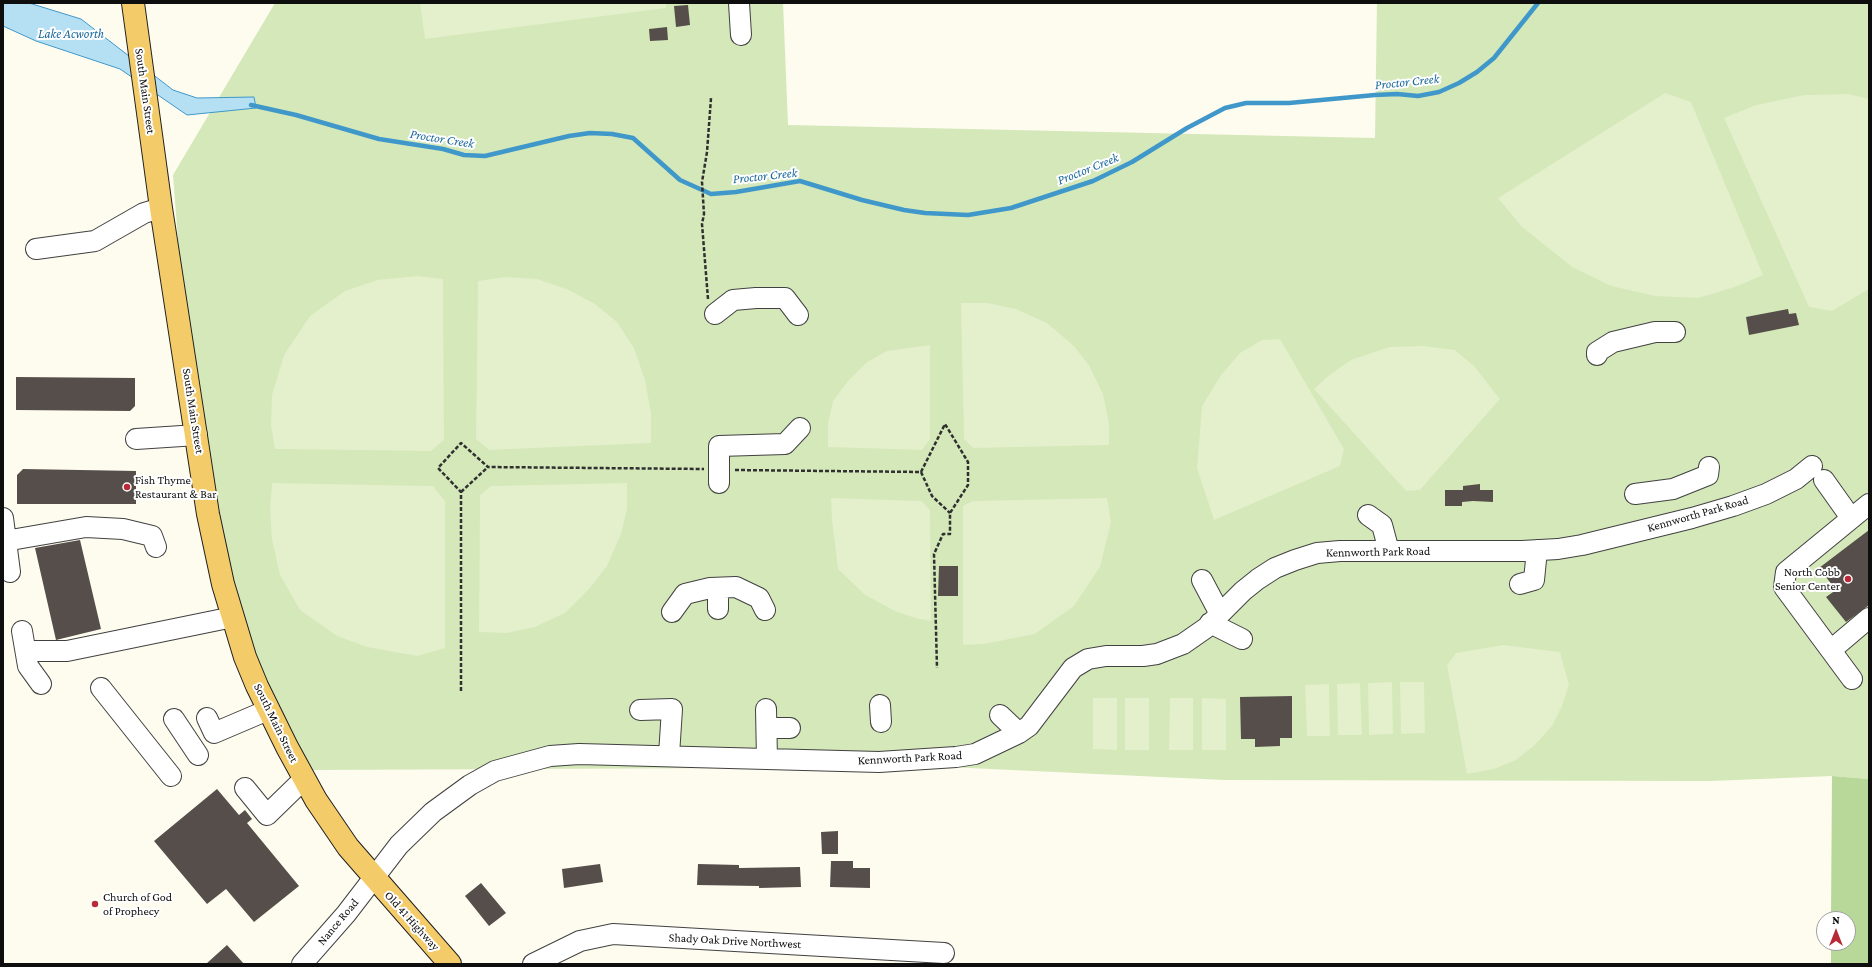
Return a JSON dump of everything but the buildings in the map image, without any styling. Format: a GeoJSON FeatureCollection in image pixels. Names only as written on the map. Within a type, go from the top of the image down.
{"type":"FeatureCollection","features":[{"type":"Feature","properties":{"kind":"main road","name":"South Main Street"},"geometry":{"type":"LineString","coordinates":[[133,3],[161,208],[208,514],[223,584],[245,657],[268,710],[316,800],[348,848],[373,878]]}},
{"type":"Feature","properties":{"kind":"main road","name":"Old 41 Highway"},"geometry":{"type":"LineString","coordinates":[[373,878],[450,964]]}},
{"type":"Feature","properties":{"kind":"street"},"geometry":{"type":"LineString","coordinates":[[739,3],[742,35]]}},
{"type":"Feature","properties":{"kind":"street"},"geometry":{"type":"LineString","coordinates":[[36,249],[95,241],[144,213],[161,208]]}},
{"type":"Feature","properties":{"kind":"street"},"geometry":{"type":"LineString","coordinates":[[712,309],[733,300],[784,298],[798,315]]}},
{"type":"Feature","properties":{"kind":"street"},"geometry":{"type":"LineString","coordinates":[[1596,355],[1597,352],[1613,342],[1655,332],[1675,332]]}},
{"type":"Feature","properties":{"kind":"street"},"geometry":{"type":"LineString","coordinates":[[718,476],[719,446],[785,444],[800,428]]}},
{"type":"Feature","properties":{"kind":"street"},"geometry":{"type":"LineString","coordinates":[[136,440],[197,435]]}},
{"type":"Feature","properties":{"kind":"street"},"geometry":{"type":"LineString","coordinates":[[1635,494],[1673,489],[1708,475],[1709,467]]}},
{"type":"Feature","properties":{"kind":"street","name":"Kennworth Park Road"},"geometry":{"type":"LineString","coordinates":[[373,878],[399,845],[433,812],[470,785],[495,771],[550,756],[579,754],[669,755],[879,762],[956,757],[975,754],[1019,733],[1034,720],[1072,668],[1088,659],[1106,656],[1144,656],[1164,652],[1183,644],[1215,618],[1258,579],[1275,568],[1317,553],[1340,551],[1537,550],[1582,545],[1680,521],[1733,506],[1766,494],[1796,479],[1818,473],[1851,518]]}},
{"type":"Feature","properties":{"kind":"street"},"geometry":{"type":"LineString","coordinates":[[1673,489],[1680,521]]}},
{"type":"Feature","properties":{"kind":"street"},"geometry":{"type":"LineString","coordinates":[[1852,679],[1784,587],[1786,572],[1869,504]]}},
{"type":"Feature","properties":{"kind":"street"},"geometry":{"type":"LineString","coordinates":[[1368,515],[1382,525],[1389,551]]}},
{"type":"Feature","properties":{"kind":"street"},"geometry":{"type":"LineString","coordinates":[[3,518],[10,572]]}},
{"type":"Feature","properties":{"kind":"street"},"geometry":{"type":"LineString","coordinates":[[5,541],[86,527],[123,529],[152,536],[156,547]]}},
{"type":"Feature","properties":{"kind":"street"},"geometry":{"type":"LineString","coordinates":[[1520,584],[1534,580],[1537,550]]}},
{"type":"Feature","properties":{"kind":"street"},"geometry":{"type":"LineString","coordinates":[[1202,580],[1215,618],[1242,639]]}},
{"type":"Feature","properties":{"kind":"street"},"geometry":{"type":"LineString","coordinates":[[672,612],[685,594],[710,588],[736,587],[759,598],[765,610]]}},
{"type":"Feature","properties":{"kind":"street"},"geometry":{"type":"LineString","coordinates":[[718,588],[718,609]]}},
{"type":"Feature","properties":{"kind":"street"},"geometry":{"type":"LineString","coordinates":[[26,651],[67,651],[233,617]]}},
{"type":"Feature","properties":{"kind":"street"},"geometry":{"type":"LineString","coordinates":[[1831,650],[1869,618]]}},
{"type":"Feature","properties":{"kind":"street"},"geometry":{"type":"LineString","coordinates":[[22,631],[28,666],[41,684]]}},
{"type":"Feature","properties":{"kind":"street"},"geometry":{"type":"LineString","coordinates":[[101,688],[128,736],[164,776]]}},
{"type":"Feature","properties":{"kind":"street"},"geometry":{"type":"LineString","coordinates":[[640,710],[672,709],[669,755]]}},
{"type":"Feature","properties":{"kind":"street"},"geometry":{"type":"LineString","coordinates":[[207,718],[214,733],[268,710]]}},
{"type":"Feature","properties":{"kind":"street"},"geometry":{"type":"LineString","coordinates":[[1000,715],[1019,733]]}},
{"type":"Feature","properties":{"kind":"street"},"geometry":{"type":"LineString","coordinates":[[174,719],[196,756],[219,742]]}},
{"type":"Feature","properties":{"kind":"street"},"geometry":{"type":"LineString","coordinates":[[767,759],[766,719],[790,728]]}},
{"type":"Feature","properties":{"kind":"street"},"geometry":{"type":"LineString","coordinates":[[245,788],[267,815],[304,779]]}},
{"type":"Feature","properties":{"kind":"street","name":"Nance Road"},"geometry":{"type":"LineString","coordinates":[[302,964],[346,914],[373,878]]}},
{"type":"Feature","properties":{"kind":"street","name":"Shady Oak Drive Northwest"},"geometry":{"type":"LineString","coordinates":[[533,964],[580,941],[614,934],[944,953]]}},
{"type":"Feature","properties":{"kind":"path"},"geometry":{"type":"LineString","coordinates":[[711,98],[707,152],[702,182],[704,214],[702,232],[712,309]]}},
{"type":"Feature","properties":{"kind":"path"},"geometry":{"type":"LineString","coordinates":[[921,472],[945,424],[968,462],[968,485],[950,513],[950,534],[943,534],[934,554],[937,668]]}},
{"type":"Feature","properties":{"kind":"path"},"geometry":{"type":"LineString","coordinates":[[461,691],[461,492],[438,468],[461,443],[488,466],[718,476],[921,472]]}},
{"type":"Feature","properties":{"kind":"path"},"geometry":{"type":"LineString","coordinates":[[461,492],[488,466]]}},
{"type":"Feature","properties":{"kind":"path"},"geometry":{"type":"LineString","coordinates":[[921,472],[932,496],[950,513]]}},
{"type":"Feature","properties":{"kind":"green space"},"geometry":{"type":"Polygon","coordinates":[[[275,3],[783,3],[788,125],[1375,138],[1377,3],[1869,3],[1869,779],[1832,776],[1711,781],[1225,780],[948,767],[309,770],[242,656],[190,395],[173,175],[275,3]]]}},
{"type":"Feature","properties":{"kind":"green space"},"geometry":{"type":"Polygon","coordinates":[[[420,3],[666,3],[666,8],[425,39],[420,3]]]}},
{"type":"Feature","properties":{"kind":"green space"},"geometry":{"type":"Polygon","coordinates":[[[1665,93],[1691,102],[1763,275],[1735,287],[1698,298],[1655,296],[1611,286],[1572,267],[1522,227],[1498,198],[1665,93]]]}},
{"type":"Feature","properties":{"kind":"green space"},"geometry":{"type":"Polygon","coordinates":[[[1848,94],[1869,99],[1869,289],[1832,311],[1809,307],[1724,118],[1756,105],[1804,95],[1848,94]]]}},
{"type":"Feature","properties":{"kind":"green space"},"geometry":{"type":"Polygon","coordinates":[[[417,276],[443,279],[444,440],[431,451],[275,449],[271,425],[272,395],[284,355],[310,316],[345,291],[377,280],[417,276]]]}},
{"type":"Feature","properties":{"kind":"green space"},"geometry":{"type":"Polygon","coordinates":[[[506,277],[537,279],[569,290],[595,304],[617,322],[634,348],[645,380],[651,413],[651,443],[489,450],[476,439],[478,281],[506,277]]]}},
{"type":"Feature","properties":{"kind":"green space"},"geometry":{"type":"Polygon","coordinates":[[[961,303],[988,303],[1016,309],[1047,323],[1074,346],[1089,365],[1103,394],[1109,423],[1109,445],[973,448],[964,439],[961,303]]]}},
{"type":"Feature","properties":{"kind":"green space"},"geometry":{"type":"Polygon","coordinates":[[[1280,339],[1344,449],[1340,466],[1214,520],[1197,468],[1202,406],[1221,375],[1240,353],[1262,340],[1280,339]]]}},
{"type":"Feature","properties":{"kind":"green space"},"geometry":{"type":"Polygon","coordinates":[[[930,345],[930,439],[922,450],[828,447],[828,423],[833,401],[848,381],[867,362],[887,351],[930,345]]]}},
{"type":"Feature","properties":{"kind":"green space"},"geometry":{"type":"Polygon","coordinates":[[[1423,346],[1455,350],[1474,366],[1500,399],[1420,490],[1406,491],[1314,389],[1328,376],[1351,360],[1389,347],[1423,346]]]}},
{"type":"Feature","properties":{"kind":"green space"},"geometry":{"type":"Polygon","coordinates":[[[272,483],[433,486],[445,501],[445,648],[417,656],[367,647],[337,636],[300,610],[280,575],[272,540],[270,509],[272,483]]]}},
{"type":"Feature","properties":{"kind":"green space"},"geometry":{"type":"Polygon","coordinates":[[[627,483],[627,509],[621,534],[607,566],[590,588],[565,613],[535,627],[507,633],[479,632],[480,495],[491,486],[627,483]]]}},
{"type":"Feature","properties":{"kind":"green space"},"geometry":{"type":"Polygon","coordinates":[[[831,498],[922,501],[930,510],[931,621],[915,618],[895,611],[865,595],[838,569],[831,498]]]}},
{"type":"Feature","properties":{"kind":"green space"},"geometry":{"type":"Polygon","coordinates":[[[1107,498],[1111,522],[1100,567],[1074,606],[1035,634],[984,644],[963,645],[963,506],[973,501],[1107,498]]]}},
{"type":"Feature","properties":{"kind":"green space"},"geometry":{"type":"Polygon","coordinates":[[[1503,645],[1560,652],[1569,685],[1562,706],[1552,726],[1535,745],[1516,760],[1494,769],[1467,774],[1447,665],[1456,653],[1503,645]]]}},
{"type":"Feature","properties":{"kind":"green space"},"geometry":{"type":"Polygon","coordinates":[[[1392,682],[1393,734],[1369,735],[1368,683],[1392,682]]]}},
{"type":"Feature","properties":{"kind":"green space"},"geometry":{"type":"Polygon","coordinates":[[[1400,682],[1424,682],[1425,733],[1401,734],[1400,682]]]}},
{"type":"Feature","properties":{"kind":"green space"},"geometry":{"type":"Polygon","coordinates":[[[1360,683],[1362,735],[1338,735],[1337,684],[1360,683]]]}},
{"type":"Feature","properties":{"kind":"green space"},"geometry":{"type":"Polygon","coordinates":[[[1329,684],[1330,736],[1307,736],[1305,685],[1329,684]]]}},
{"type":"Feature","properties":{"kind":"green space"},"geometry":{"type":"Polygon","coordinates":[[[1093,698],[1117,698],[1117,750],[1093,749],[1093,698]]]}},
{"type":"Feature","properties":{"kind":"green space"},"geometry":{"type":"Polygon","coordinates":[[[1125,698],[1149,698],[1149,750],[1125,750],[1125,698]]]}},
{"type":"Feature","properties":{"kind":"green space"},"geometry":{"type":"Polygon","coordinates":[[[1170,698],[1193,698],[1193,750],[1169,750],[1170,698]]]}},
{"type":"Feature","properties":{"kind":"green space"},"geometry":{"type":"Polygon","coordinates":[[[1202,698],[1226,699],[1226,750],[1202,750],[1202,698]]]}},
{"type":"Feature","properties":{"kind":"green space"},"geometry":{"type":"Polygon","coordinates":[[[1832,776],[1869,779],[1869,964],[1831,964],[1831,951],[1856,951],[1856,911],[1831,911],[1832,776]]]}},
{"type":"Feature","properties":{"kind":"water","name":"Lake Acworth"},"geometry":{"type":"Polygon","coordinates":[[[3,3],[29,3],[81,19],[173,90],[197,98],[254,97],[256,108],[187,115],[120,69],[36,41],[3,26],[3,3]]]}},
{"type":"Feature","properties":{"kind":"waterway","name":"Proctor Creek"},"geometry":{"type":"LineString","coordinates":[[251,105],[296,115],[379,139],[443,149],[464,155],[485,156],[569,136],[590,133],[612,134],[633,138],[680,180],[711,194],[736,192],[800,181],[862,200],[904,210],[925,213],[968,215],[1011,208],[1093,181],[1132,162],[1187,128],[1225,108],[1246,103],[1289,103],[1397,94],[1418,96],[1439,92],[1459,83],[1477,72],[1494,58],[1538,3]]}},
{"type":"Feature","properties":{"kind":"place","name":"Fish Thyme Restaurant & Bar"},"geometry":{"type":"Point","coordinates":[127,487]}},
{"type":"Feature","properties":{"kind":"place","name":"North Cobb Senior Center"},"geometry":{"type":"Point","coordinates":[1848,579]}},
{"type":"Feature","properties":{"kind":"place","name":"Church of God of Prophecy"},"geometry":{"type":"Point","coordinates":[95,904]}}]}
